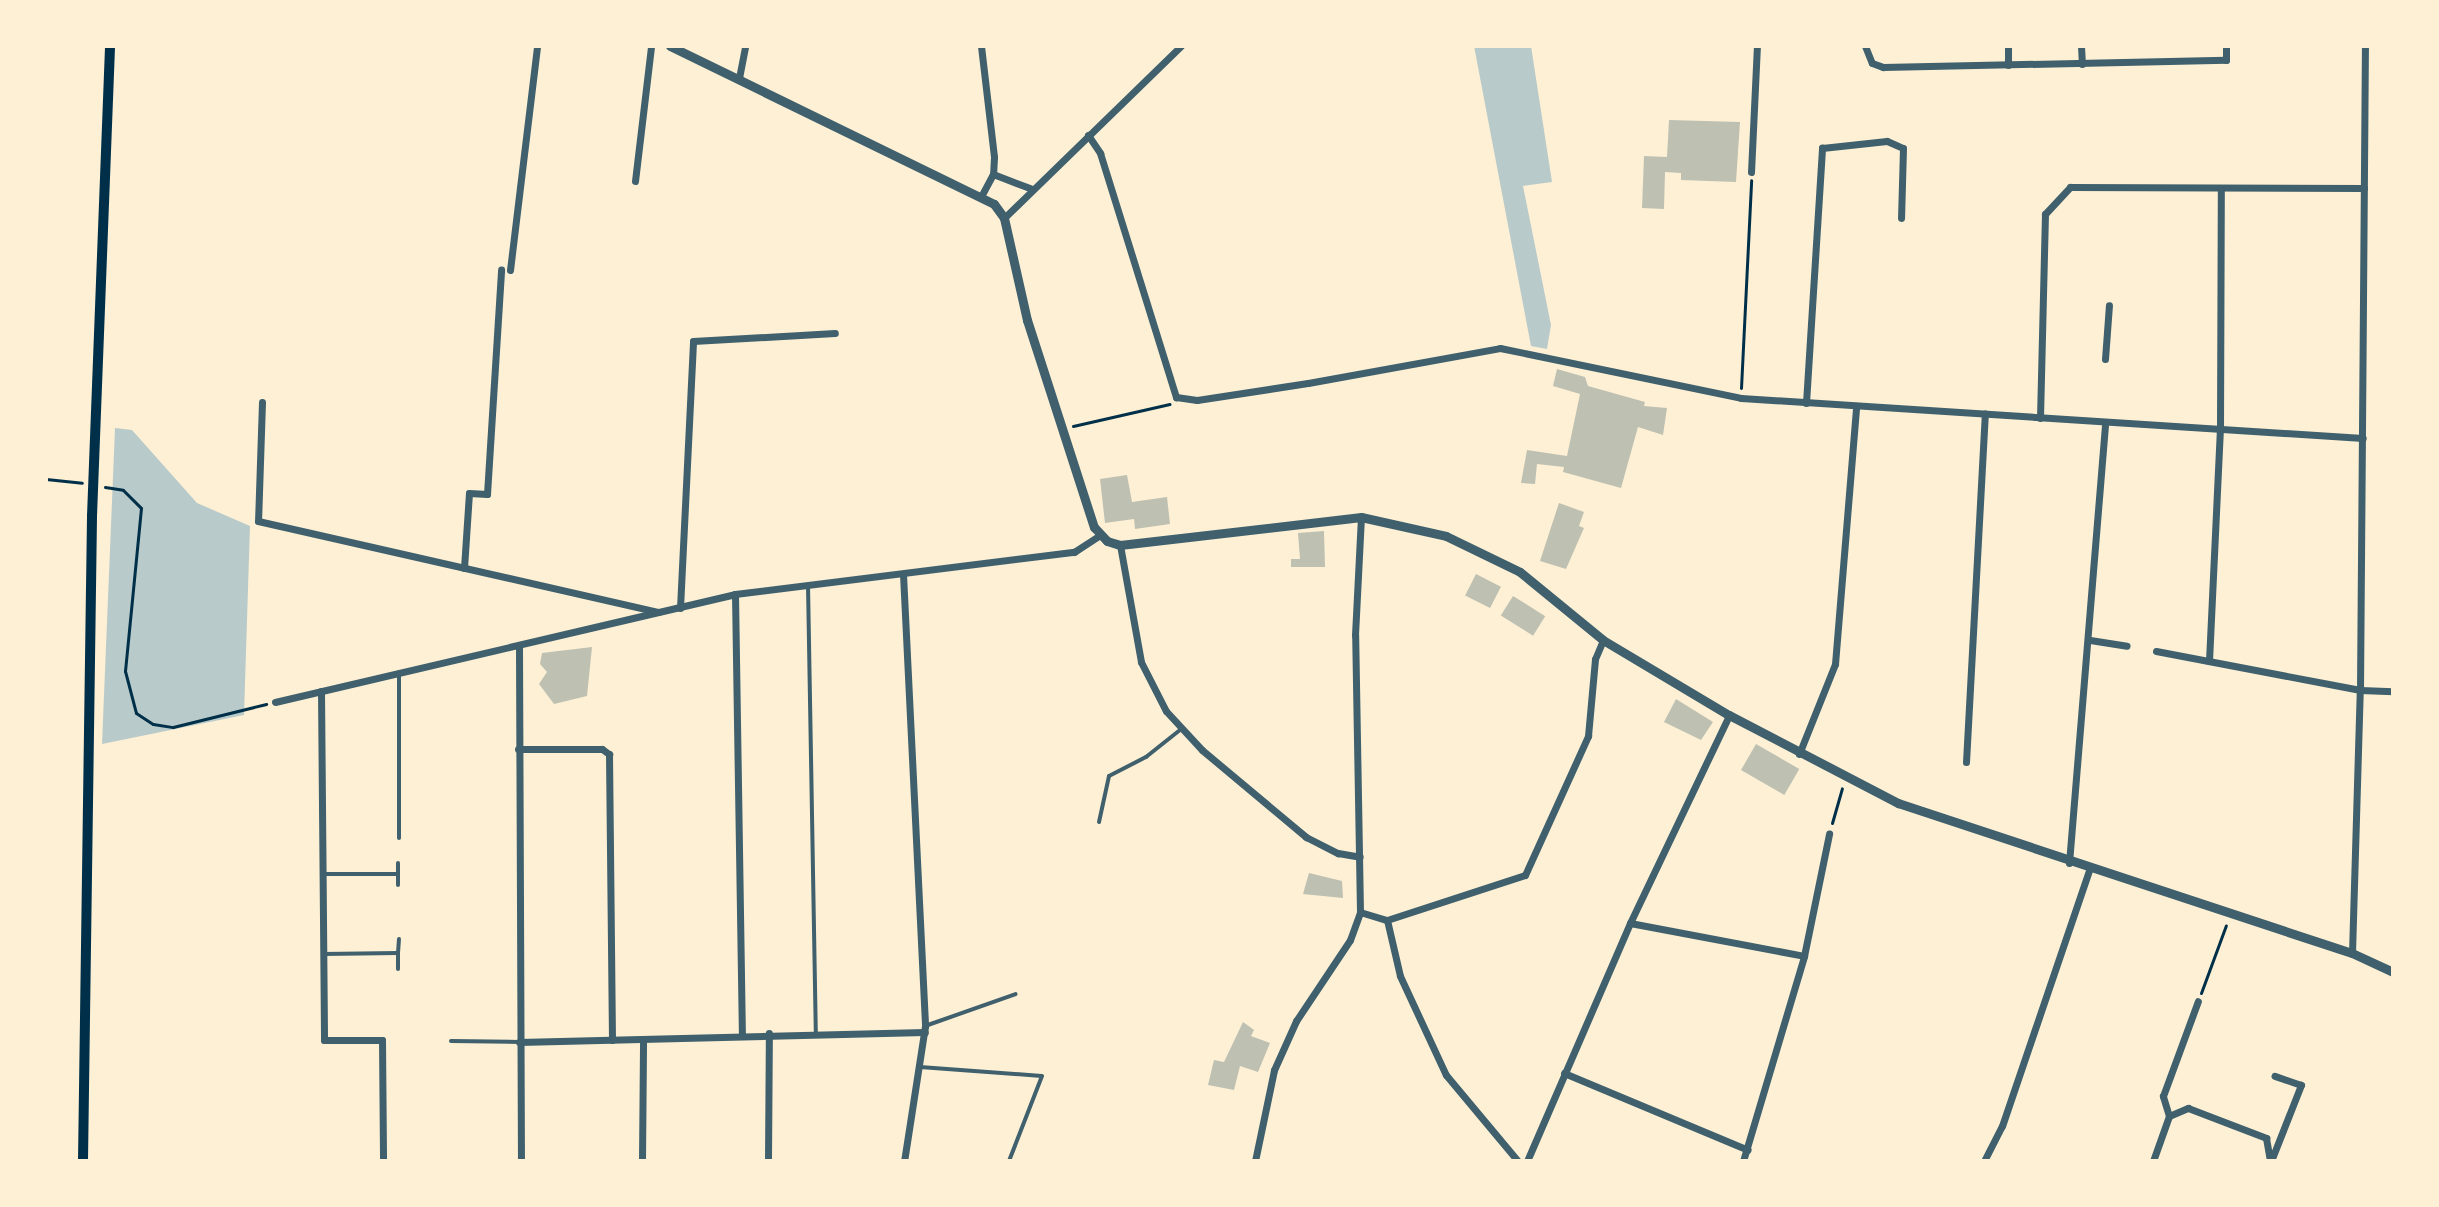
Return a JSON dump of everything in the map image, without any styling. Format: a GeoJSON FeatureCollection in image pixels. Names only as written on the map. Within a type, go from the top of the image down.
{"type":"FeatureCollection","features":[{"type":"Feature","properties":{"kind":"main road"},"geometry":{"type":"LineString","coordinates":[[83,1161],[92,516],[110,46]]}},
{"type":"Feature","properties":{"kind":"street"},"geometry":{"type":"LineString","coordinates":[[464,568],[469,493],[487,494],[506,269],[537,46]]}},
{"type":"Feature","properties":{"kind":"street"},"geometry":{"type":"LineString","coordinates":[[635,181],[651,46]]}},
{"type":"Feature","properties":{"kind":"street"},"geometry":{"type":"LineString","coordinates":[[670,46],[982,195],[1004,218],[1027,320],[1099,536],[1120,545],[1361,517],[1421,528],[1477,547],[1520,572],[1603,640],[1799,754],[1912,808],[2089,870],[2352,953],[2393,972]]}},
{"type":"Feature","properties":{"kind":"street"},"geometry":{"type":"LineString","coordinates":[[739,78],[745,46]]}},
{"type":"Feature","properties":{"kind":"street"},"geometry":{"type":"LineString","coordinates":[[981,46],[993,174],[982,195]]}},
{"type":"Feature","properties":{"kind":"street"},"geometry":{"type":"LineString","coordinates":[[1004,218],[1030,188],[1181,46]]}},
{"type":"Feature","properties":{"kind":"street"},"geometry":{"type":"LineString","coordinates":[[1751,172],[1757,46]]}},
{"type":"Feature","properties":{"kind":"street"},"geometry":{"type":"LineString","coordinates":[[1865,46],[1872,63],[1883,67],[2226,60],[2226,46]]}},
{"type":"Feature","properties":{"kind":"street"},"geometry":{"type":"LineString","coordinates":[[2008,46],[2008,65]]}},
{"type":"Feature","properties":{"kind":"street"},"geometry":{"type":"LineString","coordinates":[[2081,46],[2082,64]]}},
{"type":"Feature","properties":{"kind":"street"},"geometry":{"type":"LineString","coordinates":[[2352,953],[2360,690],[2365,46]]}},
{"type":"Feature","properties":{"kind":"street"},"geometry":{"type":"LineString","coordinates":[[1088,135],[1100,153],[1176,397],[1197,400],[1280,388],[1500,348],[1741,398],[2363,438]]}},
{"type":"Feature","properties":{"kind":"street"},"geometry":{"type":"LineString","coordinates":[[1806,403],[1822,148],[1887,141],[1903,148],[1901,218]]}},
{"type":"Feature","properties":{"kind":"street"},"geometry":{"type":"LineString","coordinates":[[993,174],[1030,188]]}},
{"type":"Feature","properties":{"kind":"street"},"geometry":{"type":"LineString","coordinates":[[2040,418],[2045,214],[2070,187],[2364,188]]}},
{"type":"Feature","properties":{"kind":"street"},"geometry":{"type":"LineString","coordinates":[[2209,661],[2220,428],[2221,188]]}},
{"type":"Feature","properties":{"kind":"street"},"geometry":{"type":"LineString","coordinates":[[2105,359],[2109,305]]}},
{"type":"Feature","properties":{"kind":"street"},"geometry":{"type":"LineString","coordinates":[[680,608],[693,341],[835,333]]}},
{"type":"Feature","properties":{"kind":"street"},"geometry":{"type":"LineString","coordinates":[[262,402],[258,521],[663,613]]}},
{"type":"Feature","properties":{"kind":"street"},"geometry":{"type":"LineString","coordinates":[[1799,754],[1835,664],[1856,406]]}},
{"type":"Feature","properties":{"kind":"street"},"geometry":{"type":"LineString","coordinates":[[1966,762],[1985,414]]}},
{"type":"Feature","properties":{"kind":"street"},"geometry":{"type":"LineString","coordinates":[[2068,863],[2090,640],[2105,423]]}},
{"type":"Feature","properties":{"kind":"street"},"geometry":{"type":"LineString","coordinates":[[1255,1161],[1274,1070],[1296,1021],[1350,940],[1360,912],[1355,622],[1361,517]]}},
{"type":"Feature","properties":{"kind":"street"},"geometry":{"type":"LineString","coordinates":[[275,702],[735,594],[1074,552],[1099,536]]}},
{"type":"Feature","properties":{"kind":"street"},"geometry":{"type":"LineString","coordinates":[[1120,545],[1141,662],[1180,730],[1306,837],[1338,853],[1360,857]]}},
{"type":"Feature","properties":{"kind":"street"},"geometry":{"type":"LineString","coordinates":[[903,574],[925,1029],[904,1161]]}},
{"type":"Feature","properties":{"kind":"street"},"geometry":{"type":"LineString","coordinates":[[735,594],[742,1034]]}},
{"type":"Feature","properties":{"kind":"street"},"geometry":{"type":"LineString","coordinates":[[1360,912],[1387,920],[1525,875],[1588,736],[1595,659],[1603,640]]}},
{"type":"Feature","properties":{"kind":"street"},"geometry":{"type":"LineString","coordinates":[[2090,640],[2127,646]]}},
{"type":"Feature","properties":{"kind":"street"},"geometry":{"type":"LineString","coordinates":[[519,646],[521,1161]]}},
{"type":"Feature","properties":{"kind":"street"},"geometry":{"type":"LineString","coordinates":[[2156,651],[2360,690],[2393,691]]}},
{"type":"Feature","properties":{"kind":"street"},"geometry":{"type":"LineString","coordinates":[[321,691],[324,1040],[382,1040],[383,1161]]}},
{"type":"Feature","properties":{"kind":"street"},"geometry":{"type":"LineString","coordinates":[[1527,1161],[1630,923],[1729,715]]}},
{"type":"Feature","properties":{"kind":"street"},"geometry":{"type":"LineString","coordinates":[[518,749],[602,749],[609,754],[612,1040]]}},
{"type":"Feature","properties":{"kind":"street"},"geometry":{"type":"LineString","coordinates":[[1743,1161],[1804,956],[1829,834]]}},
{"type":"Feature","properties":{"kind":"street"},"geometry":{"type":"LineString","coordinates":[[1984,1161],[2002,1126],[2089,870]]}},
{"type":"Feature","properties":{"kind":"street"},"geometry":{"type":"LineString","coordinates":[[1387,920],[1403,983],[1446,1075],[1518,1161]]}},
{"type":"Feature","properties":{"kind":"street"},"geometry":{"type":"LineString","coordinates":[[1630,923],[1804,956]]}},
{"type":"Feature","properties":{"kind":"street"},"geometry":{"type":"LineString","coordinates":[[2153,1161],[2169,1116],[2163,1096],[2198,1001]]}},
{"type":"Feature","properties":{"kind":"street"},"geometry":{"type":"LineString","coordinates":[[519,1042],[925,1029]]}},
{"type":"Feature","properties":{"kind":"street"},"geometry":{"type":"LineString","coordinates":[[768,1161],[769,1033]]}},
{"type":"Feature","properties":{"kind":"street"},"geometry":{"type":"LineString","coordinates":[[642,1161],[643,1040]]}},
{"type":"Feature","properties":{"kind":"street"},"geometry":{"type":"LineString","coordinates":[[1564,1073],[1748,1150]]}},
{"type":"Feature","properties":{"kind":"street"},"geometry":{"type":"LineString","coordinates":[[2270,1161],[2301,1085],[2275,1076]]}},
{"type":"Feature","properties":{"kind":"street"},"geometry":{"type":"LineString","coordinates":[[2169,1116],[2188,1108],[2266,1138],[2270,1161]]}},
{"type":"Feature","properties":{"kind":"lane"},"geometry":{"type":"LineString","coordinates":[[808,585],[816,1033]]}},
{"type":"Feature","properties":{"kind":"lane"},"geometry":{"type":"LineString","coordinates":[[399,672],[399,838]]}},
{"type":"Feature","properties":{"kind":"lane"},"geometry":{"type":"LineString","coordinates":[[1099,822],[1109,776],[1146,757],[1180,730]]}},
{"type":"Feature","properties":{"kind":"lane"},"geometry":{"type":"LineString","coordinates":[[398,863],[398,885]]}},
{"type":"Feature","properties":{"kind":"lane"},"geometry":{"type":"LineString","coordinates":[[323,874],[398,874]]}},
{"type":"Feature","properties":{"kind":"lane"},"geometry":{"type":"LineString","coordinates":[[398,969],[399,939]]}},
{"type":"Feature","properties":{"kind":"lane"},"geometry":{"type":"LineString","coordinates":[[323,954],[398,953]]}},
{"type":"Feature","properties":{"kind":"lane"},"geometry":{"type":"LineString","coordinates":[[925,1029],[1016,994]]}},
{"type":"Feature","properties":{"kind":"lane"},"geometry":{"type":"LineString","coordinates":[[451,1041],[519,1042]]}},
{"type":"Feature","properties":{"kind":"lane"},"geometry":{"type":"LineString","coordinates":[[920,1067],[1042,1076],[1009,1161]]}},
{"type":"Feature","properties":{"kind":"path"},"geometry":{"type":"LineString","coordinates":[[1741,398],[1751,172]]}},
{"type":"Feature","properties":{"kind":"path"},"geometry":{"type":"LineString","coordinates":[[1062,429],[1166,409],[1176,397]]}},
{"type":"Feature","properties":{"kind":"path"},"geometry":{"type":"LineString","coordinates":[[141,508],[125,671],[136,713],[153,724],[173,727],[275,702]]}},
{"type":"Feature","properties":{"kind":"path"},"geometry":{"type":"LineString","coordinates":[[1829,834],[1845,776]]}},
{"type":"Feature","properties":{"kind":"path"},"geometry":{"type":"LineString","coordinates":[[2198,1001],[2230,913]]}},
{"type":"Feature","properties":{"kind":"shaded area"},"geometry":{"type":"Polygon","coordinates":[[[1474,46],[1531,46],[1552,182],[1523,186],[1551,325],[1547,349],[1531,346],[1474,46]]]}},
{"type":"Feature","properties":{"kind":"shaded area"},"geometry":{"type":"Polygon","coordinates":[[[115,428],[132,430],[197,503],[250,526],[244,715],[102,744],[115,428]]]}},
{"type":"Feature","properties":{"kind":"building"},"geometry":{"type":"Polygon","coordinates":[[[1669,120],[1740,122],[1736,182],[1681,180],[1681,173],[1665,172],[1664,209],[1642,208],[1644,156],[1667,157],[1669,120]]]}},
{"type":"Feature","properties":{"kind":"building"},"geometry":{"type":"Polygon","coordinates":[[[1557,369],[1585,377],[1588,386],[1645,402],[1644,406],[1667,408],[1663,435],[1638,427],[1621,488],[1563,472],[1564,467],[1537,464],[1535,484],[1521,483],[1527,450],[1567,456],[1580,394],[1553,386],[1557,369]]]}},
{"type":"Feature","properties":{"kind":"building"},"geometry":{"type":"Polygon","coordinates":[[[1127,475],[1132,502],[1167,497],[1170,524],[1135,529],[1134,519],[1105,523],[1100,479],[1127,475]]]}},
{"type":"Feature","properties":{"kind":"building"},"geometry":{"type":"Polygon","coordinates":[[[1559,503],[1584,512],[1579,526],[1584,528],[1566,569],[1540,561],[1559,503]]]}},
{"type":"Feature","properties":{"kind":"building"},"geometry":{"type":"Polygon","coordinates":[[[1324,531],[1325,567],[1291,567],[1291,559],[1300,559],[1298,533],[1324,531]]]}},
{"type":"Feature","properties":{"kind":"building"},"geometry":{"type":"Polygon","coordinates":[[[1476,574],[1501,587],[1490,608],[1465,595],[1476,574]]]}},
{"type":"Feature","properties":{"kind":"building"},"geometry":{"type":"Polygon","coordinates":[[[1513,596],[1545,616],[1533,636],[1501,616],[1513,596]]]}},
{"type":"Feature","properties":{"kind":"building"},"geometry":{"type":"Polygon","coordinates":[[[592,647],[587,696],[554,704],[539,684],[547,672],[540,664],[542,653],[592,647]]]}},
{"type":"Feature","properties":{"kind":"building"},"geometry":{"type":"Polygon","coordinates":[[[1676,699],[1713,722],[1701,740],[1664,722],[1676,699]]]}},
{"type":"Feature","properties":{"kind":"building"},"geometry":{"type":"Polygon","coordinates":[[[1756,744],[1799,769],[1784,795],[1741,770],[1756,744]]]}},
{"type":"Feature","properties":{"kind":"building"},"geometry":{"type":"Polygon","coordinates":[[[1309,873],[1342,881],[1343,898],[1303,894],[1309,873]]]}},
{"type":"Feature","properties":{"kind":"building"},"geometry":{"type":"Polygon","coordinates":[[[1243,1022],[1254,1030],[1251,1036],[1270,1043],[1258,1072],[1240,1066],[1234,1090],[1208,1085],[1214,1060],[1224,1062],[1243,1022]]]}}]}
